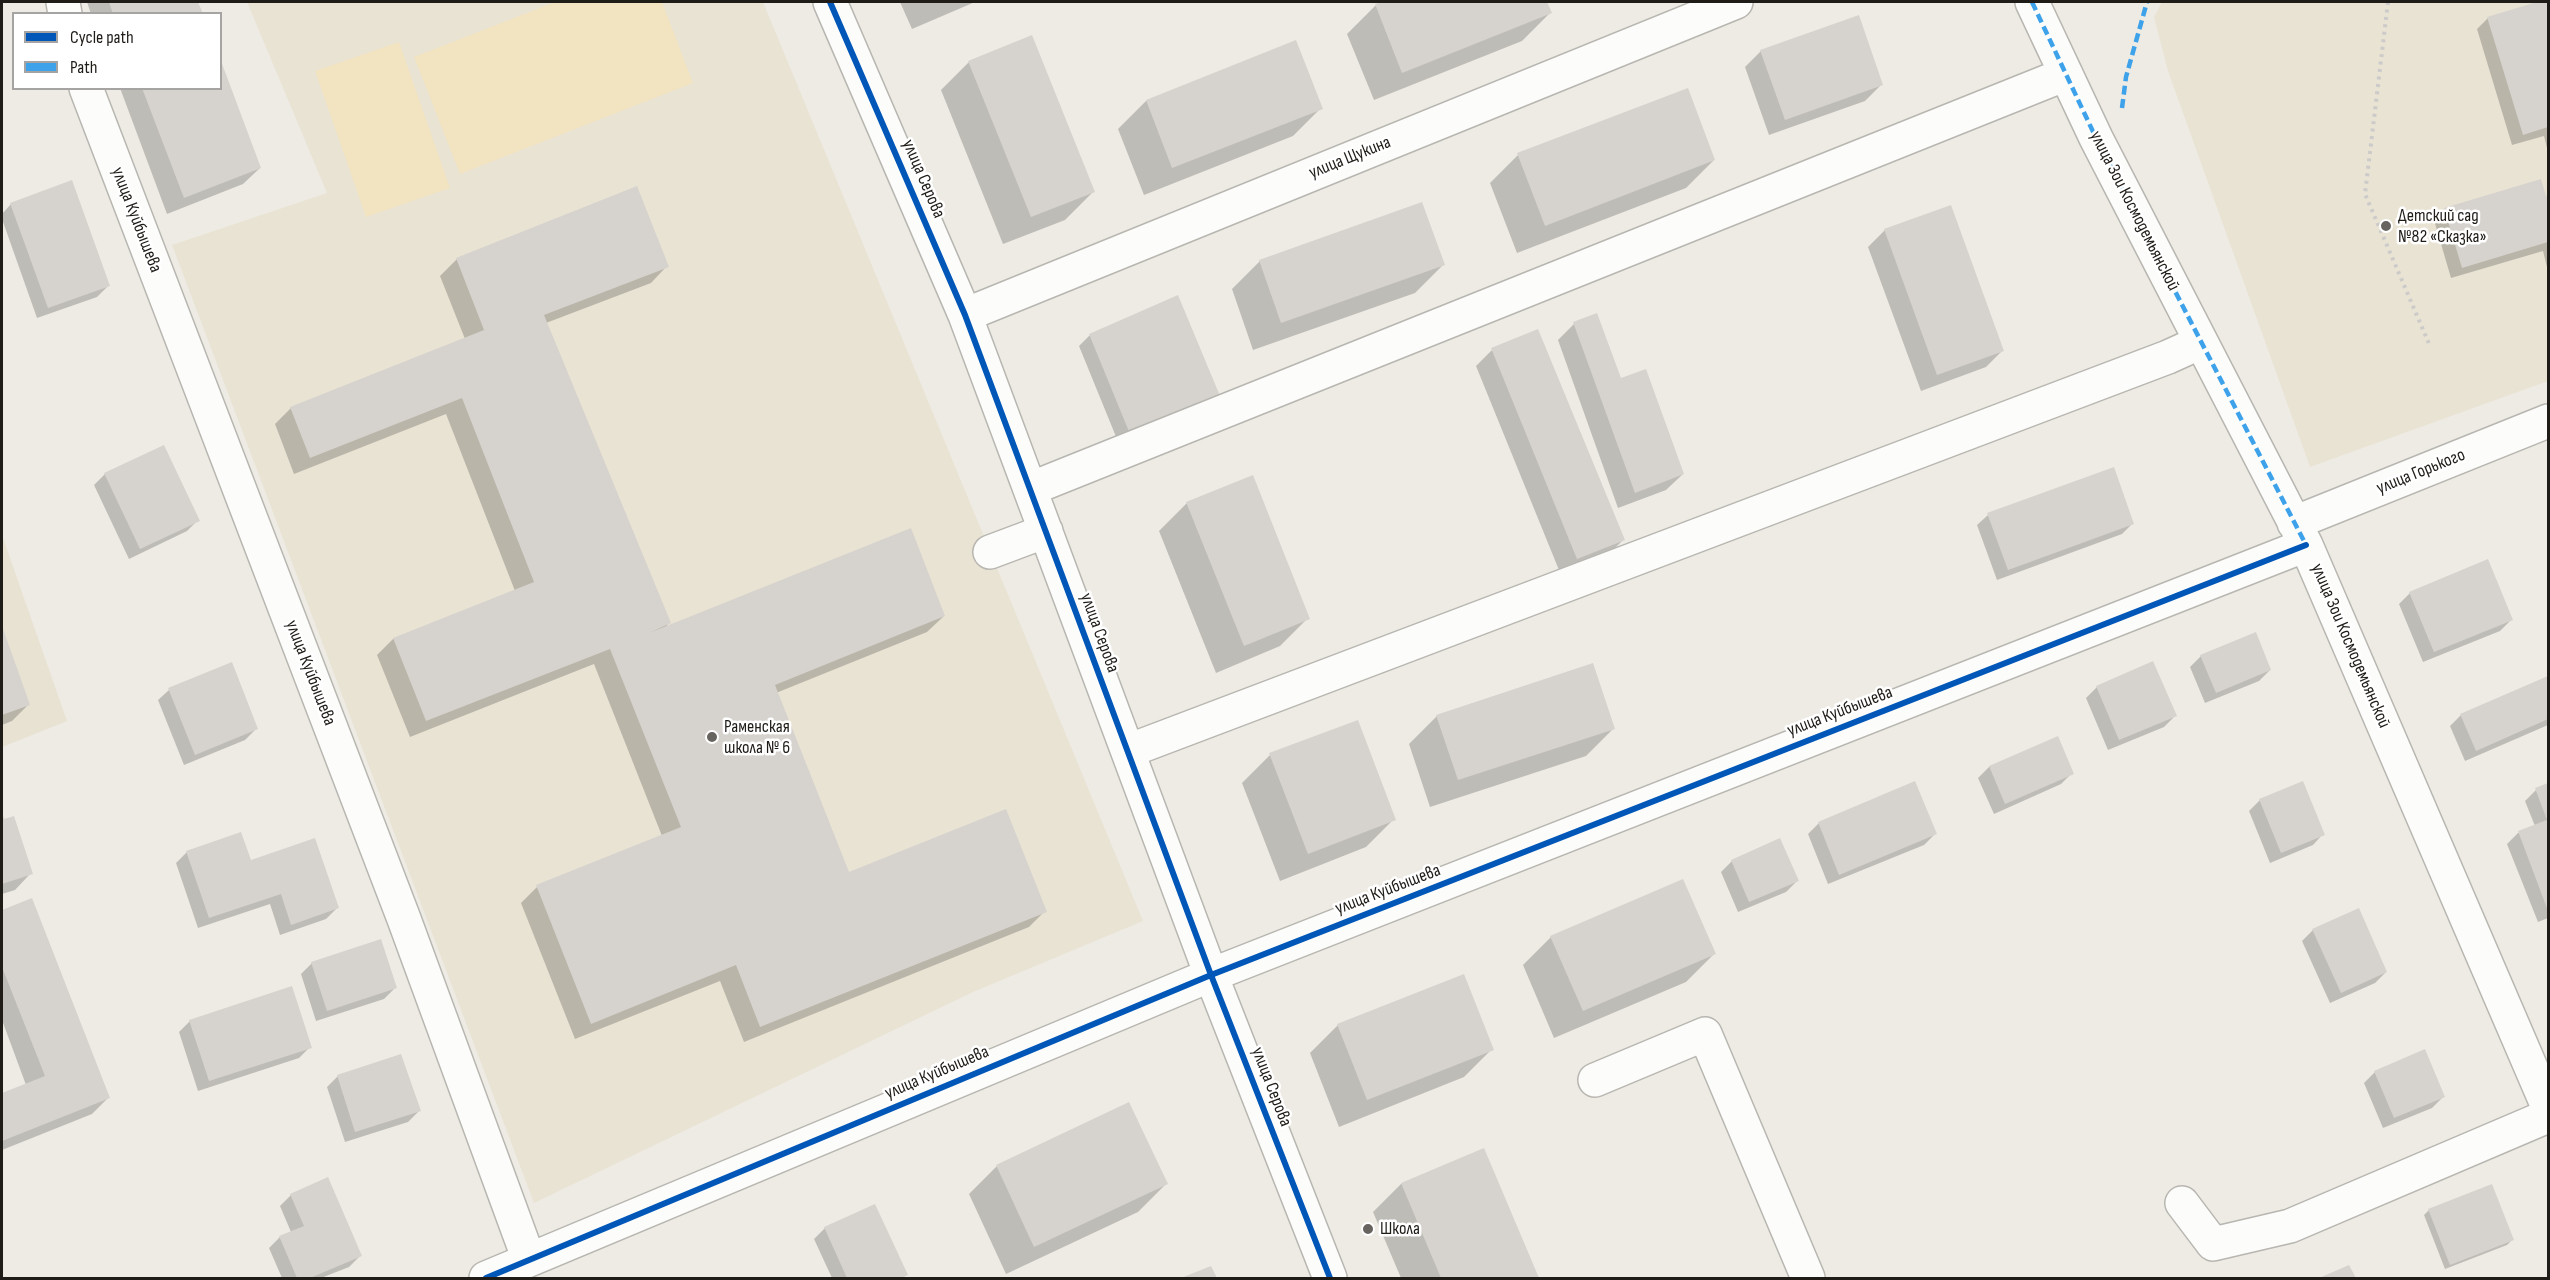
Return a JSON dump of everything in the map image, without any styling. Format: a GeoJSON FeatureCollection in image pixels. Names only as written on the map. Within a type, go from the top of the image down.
{"type":"FeatureCollection","features":[{"type":"Feature","properties":{"kind":"street","name":"улица Серова"},"geometry":{"type":"LineString","coordinates":[[830,2],[965,315],[1211,975],[1330,1278]]}},
{"type":"Feature","properties":{"kind":"street","name":"улица Щукина"},"geometry":{"type":"LineString","coordinates":[[965,315],[1736,2]]}},
{"type":"Feature","properties":{"kind":"street","name":"улица Зои Космодемьянской"},"geometry":{"type":"LineString","coordinates":[[2032,2],[2096,138],[2300,534],[2548,1107]]}},
{"type":"Feature","properties":{"kind":"street"},"geometry":{"type":"LineString","coordinates":[[1030,489],[2066,74]]}},
{"type":"Feature","properties":{"kind":"street","name":"улица Куйбышева"},"geometry":{"type":"LineString","coordinates":[[87,90],[404,919],[529,1260]]}},
{"type":"Feature","properties":{"kind":"street"},"geometry":{"type":"LineString","coordinates":[[1128,751],[2202,342]]}},
{"type":"Feature","properties":{"kind":"street","name":"улица Горького"},"geometry":{"type":"LineString","coordinates":[[2300,534],[2548,421]]}},
{"type":"Feature","properties":{"kind":"street"},"geometry":{"type":"LineString","coordinates":[[990,552],[1046,531]]}},
{"type":"Feature","properties":{"kind":"street","name":"улица Куйбышева"},"geometry":{"type":"LineString","coordinates":[[486,1278],[1211,975],[2300,534]]}},
{"type":"Feature","properties":{"kind":"street"},"geometry":{"type":"LineString","coordinates":[[1595,1080],[1705,1034],[1808,1278]]}},
{"type":"Feature","properties":{"kind":"street"},"geometry":{"type":"LineString","coordinates":[[2182,1203],[2213,1244],[2290,1226],[2548,1116]]}},
{"type":"Feature","properties":{"kind":"path"},"geometry":{"type":"LineString","coordinates":[[2388,2],[2365,194],[2430,346]]}},
{"type":"Feature","properties":{"kind":"shaded area","name":"Раменская школа № 6"},"geometry":{"type":"Polygon","coordinates":[[[247,2],[763,2],[1143,921],[973,992],[534,1203],[172,245],[327,193],[247,2]]]}},
{"type":"Feature","properties":{"kind":"shaded area"},"geometry":{"type":"Polygon","coordinates":[[[555,2],[662,2],[693,83],[460,174],[414,57],[555,2]]]}},
{"type":"Feature","properties":{"kind":"shaded area","name":"Детский сад №82 «Сказка»"},"geometry":{"type":"Polygon","coordinates":[[[2162,2],[2548,2],[2548,381],[2310,467],[2168,71],[2154,17],[2162,2]]]}},
{"type":"Feature","properties":{"kind":"shaded area"},"geometry":{"type":"Polygon","coordinates":[[[399,42],[450,188],[366,217],[315,71],[399,42]]]}},
{"type":"Feature","properties":{"kind":"shaded area"},"geometry":{"type":"Polygon","coordinates":[[[2,535],[67,721],[2,747],[2,535]]]}},
{"type":"Feature","properties":{"kind":"building"},"geometry":{"type":"Polygon","coordinates":[[[109,2],[198,2],[202,12],[112,12],[109,2]]]}},
{"type":"Feature","properties":{"kind":"building"},"geometry":{"type":"Polygon","coordinates":[[[1382,2],[1547,2],[1552,13],[1402,73],[1375,4],[1382,2]]]}},
{"type":"Feature","properties":{"kind":"building"},"geometry":{"type":"Polygon","coordinates":[[[2537,2],[2548,2],[2548,127],[2523,135],[2487,17],[2537,2]]]}},
{"type":"Feature","properties":{"kind":"building"},"geometry":{"type":"Polygon","coordinates":[[[1859,15],[1883,85],[1785,120],[1760,50],[1859,15]]]}},
{"type":"Feature","properties":{"kind":"building"},"geometry":{"type":"Polygon","coordinates":[[[1032,35],[1095,192],[1031,217],[968,61],[1032,35]]]}},
{"type":"Feature","properties":{"kind":"building"},"geometry":{"type":"Polygon","coordinates":[[[1296,40],[1323,109],[1172,168],[1146,100],[1296,40]]]}},
{"type":"Feature","properties":{"kind":"building"},"geometry":{"type":"Polygon","coordinates":[[[222,64],[261,168],[184,198],[143,90],[222,90],[222,64]]]}},
{"type":"Feature","properties":{"kind":"building"},"geometry":{"type":"Polygon","coordinates":[[[1688,88],[1715,160],[1545,226],[1517,153],[1688,88]]]}},
{"type":"Feature","properties":{"kind":"building"},"geometry":{"type":"Polygon","coordinates":[[[2541,179],[2546,196],[2548,195],[2548,242],[2462,268],[2444,208],[2541,179]]]}},
{"type":"Feature","properties":{"kind":"building"},"geometry":{"type":"Polygon","coordinates":[[[72,180],[110,286],[48,308],[10,203],[72,180]]]}},
{"type":"Feature","properties":{"kind":"building"},"geometry":{"type":"Polygon","coordinates":[[[637,186],[669,267],[544,315],[671,623],[649,633],[911,528],[945,616],[775,685],[849,872],[1006,809],[1047,912],[760,1027],[736,965],[591,1024],[536,885],[681,827],[610,649],[426,721],[393,638],[534,582],[462,398],[310,458],[290,407],[484,330],[456,258],[637,186]]]}},
{"type":"Feature","properties":{"kind":"building"},"geometry":{"type":"Polygon","coordinates":[[[1422,202],[1445,265],[1281,323],[1259,260],[1422,202]]]}},
{"type":"Feature","properties":{"kind":"building"},"geometry":{"type":"Polygon","coordinates":[[[1951,205],[2004,351],[1937,375],[1884,229],[1951,205]]]}},
{"type":"Feature","properties":{"kind":"building"},"geometry":{"type":"Polygon","coordinates":[[[1178,295],[1220,396],[1130,434],[1089,334],[1178,295]]]}},
{"type":"Feature","properties":{"kind":"building"},"geometry":{"type":"Polygon","coordinates":[[[1597,313],[1621,378],[1646,369],[1684,474],[1635,493],[1573,322],[1597,313]]]}},
{"type":"Feature","properties":{"kind":"building"},"geometry":{"type":"Polygon","coordinates":[[[1538,329],[1625,540],[1577,559],[1491,348],[1538,329]]]}},
{"type":"Feature","properties":{"kind":"building"},"geometry":{"type":"Polygon","coordinates":[[[164,445],[200,521],[140,549],[104,473],[164,445]]]}},
{"type":"Feature","properties":{"kind":"building"},"geometry":{"type":"Polygon","coordinates":[[[2114,467],[2134,524],[2008,570],[1987,513],[2114,467]]]}},
{"type":"Feature","properties":{"kind":"building"},"geometry":{"type":"Polygon","coordinates":[[[1253,475],[1310,619],[1244,646],[1186,502],[1253,475]]]}},
{"type":"Feature","properties":{"kind":"building"},"geometry":{"type":"Polygon","coordinates":[[[2488,559],[2513,620],[2434,652],[2409,592],[2488,559]]]}},
{"type":"Feature","properties":{"kind":"building"},"geometry":{"type":"Polygon","coordinates":[[[2,626],[30,705],[2,715],[2,626]]]}},
{"type":"Feature","properties":{"kind":"building"},"geometry":{"type":"Polygon","coordinates":[[[2256,632],[2271,670],[2216,693],[2200,655],[2256,632]]]}},
{"type":"Feature","properties":{"kind":"building"},"geometry":{"type":"Polygon","coordinates":[[[2153,661],[2177,716],[2119,740],[2096,686],[2153,661]]]}},
{"type":"Feature","properties":{"kind":"building"},"geometry":{"type":"Polygon","coordinates":[[[232,662],[258,729],[195,755],[168,688],[232,662]]]}},
{"type":"Feature","properties":{"kind":"building"},"geometry":{"type":"Polygon","coordinates":[[[1593,663],[1615,729],[1458,780],[1436,715],[1593,663]]]}},
{"type":"Feature","properties":{"kind":"building"},"geometry":{"type":"Polygon","coordinates":[[[2548,676],[2548,719],[2476,751],[2460,714],[2548,676]]]}},
{"type":"Feature","properties":{"kind":"building"},"geometry":{"type":"Polygon","coordinates":[[[1358,720],[1396,820],[1308,854],[1269,753],[1358,720]]]}},
{"type":"Feature","properties":{"kind":"building"},"geometry":{"type":"Polygon","coordinates":[[[2058,736],[2074,774],[2005,804],[1989,766],[2058,736]]]}},
{"type":"Feature","properties":{"kind":"building"},"geometry":{"type":"Polygon","coordinates":[[[1915,781],[1937,834],[1839,875],[1818,822],[1915,781]]]}},
{"type":"Feature","properties":{"kind":"building"},"geometry":{"type":"Polygon","coordinates":[[[2303,781],[2325,835],[2281,853],[2259,799],[2303,781]]]}},
{"type":"Feature","properties":{"kind":"building"},"geometry":{"type":"Polygon","coordinates":[[[2548,783],[2548,911],[2518,831],[2547,820],[2535,788],[2548,783]]]}},
{"type":"Feature","properties":{"kind":"building"},"geometry":{"type":"Polygon","coordinates":[[[2,812],[4,819],[14,816],[33,874],[2,884],[2,812]]]}},
{"type":"Feature","properties":{"kind":"building"},"geometry":{"type":"Polygon","coordinates":[[[241,832],[251,860],[315,838],[339,908],[291,925],[281,894],[209,918],[186,851],[241,832]]]}},
{"type":"Feature","properties":{"kind":"building"},"geometry":{"type":"Polygon","coordinates":[[[1780,838],[1799,881],[1749,902],[1731,860],[1780,838]]]}},
{"type":"Feature","properties":{"kind":"building"},"geometry":{"type":"Polygon","coordinates":[[[1683,879],[1716,954],[1583,1011],[1550,936],[1683,879]]]}},
{"type":"Feature","properties":{"kind":"building"},"geometry":{"type":"Polygon","coordinates":[[[32,898],[110,1098],[2,1141],[2,1093],[45,1076],[2,967],[2,910],[32,898]]]}},
{"type":"Feature","properties":{"kind":"building"},"geometry":{"type":"Polygon","coordinates":[[[2359,908],[2387,972],[2341,993],[2312,929],[2359,908]]]}},
{"type":"Feature","properties":{"kind":"building"},"geometry":{"type":"Polygon","coordinates":[[[381,939],[397,988],[327,1011],[311,962],[381,939]]]}},
{"type":"Feature","properties":{"kind":"building"},"geometry":{"type":"Polygon","coordinates":[[[1464,974],[1494,1050],[1367,1100],[1337,1024],[1464,974]]]}},
{"type":"Feature","properties":{"kind":"building"},"geometry":{"type":"Polygon","coordinates":[[[292,986],[312,1048],[209,1081],[189,1020],[292,986]]]}},
{"type":"Feature","properties":{"kind":"building"},"geometry":{"type":"Polygon","coordinates":[[[2425,1049],[2445,1097],[2394,1118],[2374,1071],[2425,1049]]]}},
{"type":"Feature","properties":{"kind":"building"},"geometry":{"type":"Polygon","coordinates":[[[401,1054],[421,1111],[355,1132],[337,1075],[401,1054]]]}},
{"type":"Feature","properties":{"kind":"building"},"geometry":{"type":"Polygon","coordinates":[[[1129,1102],[1168,1184],[1034,1247],[996,1165],[1129,1102]]]}},
{"type":"Feature","properties":{"kind":"building"},"geometry":{"type":"Polygon","coordinates":[[[1484,1148],[1539,1278],[1441,1278],[1401,1183],[1484,1148]]]}},
{"type":"Feature","properties":{"kind":"building"},"geometry":{"type":"Polygon","coordinates":[[[328,1177],[362,1256],[310,1278],[297,1278],[279,1236],[304,1226],[290,1194],[328,1177]]]}},
{"type":"Feature","properties":{"kind":"building"},"geometry":{"type":"Polygon","coordinates":[[[2492,1184],[2514,1240],[2450,1265],[2428,1209],[2492,1184]]]}},
{"type":"Feature","properties":{"kind":"building"},"geometry":{"type":"Polygon","coordinates":[[[875,1204],[908,1275],[901,1278],[847,1278],[824,1227],[875,1204]]]}},
{"type":"Feature","properties":{"kind":"building"},"geometry":{"type":"Polygon","coordinates":[[[2349,1265],[2356,1278],[2319,1278],[2349,1265]]]}},
{"type":"Feature","properties":{"kind":"building"},"geometry":{"type":"Polygon","coordinates":[[[1211,1266],[1217,1278],[1181,1278],[1211,1266]]]}},
{"type":"Feature","properties":{"kind":"marked path"},"geometry":{"type":"LineString","coordinates":[[2032,2],[2096,138],[2306,545]]}},
{"type":"Feature","properties":{"kind":"marked path"},"geometry":{"type":"LineString","coordinates":[[2122,108],[2126,77],[2147,2]]}},
{"type":"Feature","properties":{"kind":"cycle path"},"geometry":{"type":"LineString","coordinates":[[830,2],[965,315],[1211,975],[1330,1278]]}},
{"type":"Feature","properties":{"kind":"cycle path"},"geometry":{"type":"LineString","coordinates":[[486,1278],[1211,975],[2306,545]]}},
{"type":"Feature","properties":{"kind":"place","name":"Детский сад №82 «Сказка»"},"geometry":{"type":"Point","coordinates":[2386,226]}},
{"type":"Feature","properties":{"kind":"place","name":"Раменская школа № 6"},"geometry":{"type":"Point","coordinates":[712,737]}},
{"type":"Feature","properties":{"kind":"place","name":"Школа"},"geometry":{"type":"Point","coordinates":[1368,1229]}}]}
